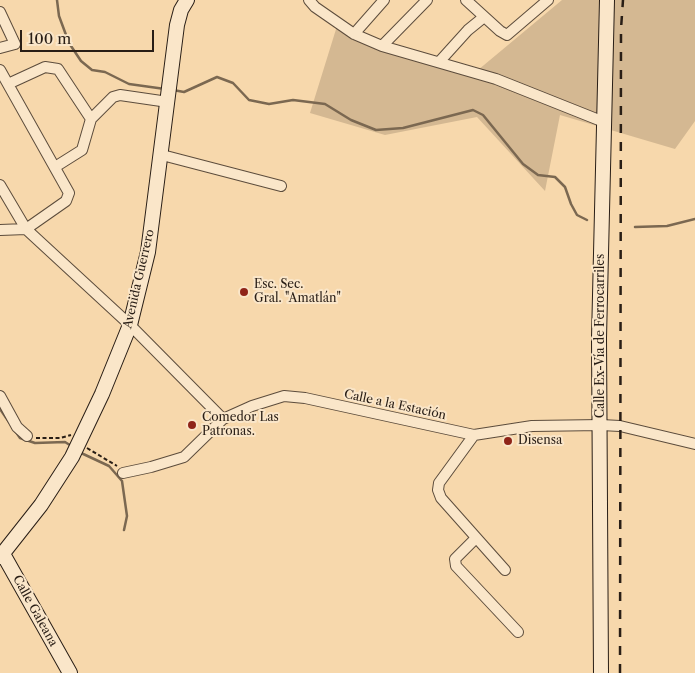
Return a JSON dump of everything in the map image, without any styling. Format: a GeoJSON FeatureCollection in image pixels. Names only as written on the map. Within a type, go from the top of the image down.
{"type":"FeatureCollection","features":[{"type":"Feature","properties":{"kind":"main road","name":"Avenida Guerrero"},"geometry":{"type":"LineString","coordinates":[[1,554],[41,505],[78,444],[130,325],[148,252],[162,155],[177,25],[181,10],[187,0]]}},
{"type":"Feature","properties":{"kind":"main road","name":"Calle Ex-Vía de Ferrocarriles"},"geometry":{"type":"LineString","coordinates":[[601,673],[599,338],[607,64],[607,0]]}},
{"type":"Feature","properties":{"kind":"main road","name":"Calle Galeana"},"geometry":{"type":"LineString","coordinates":[[1,554],[70,673]]}},
{"type":"Feature","properties":{"kind":"street"},"geometry":{"type":"LineString","coordinates":[[309,0],[315,7],[354,34],[382,46],[440,61],[496,79],[604,122]]}},
{"type":"Feature","properties":{"kind":"street"},"geometry":{"type":"LineString","coordinates":[[354,34],[384,0]]}},
{"type":"Feature","properties":{"kind":"street"},"geometry":{"type":"LineString","coordinates":[[382,46],[427,0]]}},
{"type":"Feature","properties":{"kind":"street"},"geometry":{"type":"LineString","coordinates":[[466,0],[500,31],[507,35],[546,0]]}},
{"type":"Feature","properties":{"kind":"street"},"geometry":{"type":"LineString","coordinates":[[0,12],[15,44],[0,48]]}},
{"type":"Feature","properties":{"kind":"street"},"geometry":{"type":"LineString","coordinates":[[440,61],[468,30],[484,17]]}},
{"type":"Feature","properties":{"kind":"street"},"geometry":{"type":"LineString","coordinates":[[8,84],[44,68],[58,69],[91,119]]}},
{"type":"Feature","properties":{"kind":"street"},"geometry":{"type":"LineString","coordinates":[[0,70],[69,193],[66,201],[26,229],[0,230]]}},
{"type":"Feature","properties":{"kind":"street"},"geometry":{"type":"LineString","coordinates":[[55,167],[82,150],[91,119],[112,97],[120,95],[168,99]]}},
{"type":"Feature","properties":{"kind":"street"},"geometry":{"type":"LineString","coordinates":[[162,155],[281,186]]}},
{"type":"Feature","properties":{"kind":"street"},"geometry":{"type":"LineString","coordinates":[[0,185],[26,229],[130,325],[222,419],[184,457],[123,473]]}},
{"type":"Feature","properties":{"kind":"street"},"geometry":{"type":"LineString","coordinates":[[0,396],[17,427],[27,436]]}},
{"type":"Feature","properties":{"kind":"street","name":"Calle a la Estación"},"geometry":{"type":"LineString","coordinates":[[222,419],[252,406],[284,396],[304,398],[474,434],[532,426],[601,425],[620,426],[695,444]]}},
{"type":"Feature","properties":{"kind":"street"},"geometry":{"type":"LineString","coordinates":[[474,434],[439,483],[438,490],[441,498],[505,570]]}},
{"type":"Feature","properties":{"kind":"street"},"geometry":{"type":"LineString","coordinates":[[476,538],[455,559],[456,566],[518,632]]}},
{"type":"Feature","properties":{"kind":"path"},"geometry":{"type":"LineString","coordinates":[[27,436],[41,440],[60,438],[78,444],[119,468],[123,473]]}},
{"type":"Feature","properties":{"kind":"shaded area"},"geometry":{"type":"Polygon","coordinates":[[[562,0],[695,0],[695,121],[675,149],[560,115],[545,191],[477,117],[385,135],[310,113],[337,26],[478,70],[562,0]]]}},
{"type":"Feature","properties":{"kind":"waterway"},"geometry":{"type":"LineString","coordinates":[[57,0],[59,16],[69,43],[81,61],[92,70],[105,72],[129,84],[165,89]]}},
{"type":"Feature","properties":{"kind":"waterway"},"geometry":{"type":"LineString","coordinates":[[173,90],[184,92],[217,77],[233,83],[249,100],[269,104],[293,100],[325,104],[351,120],[376,130],[403,128],[473,110],[483,115],[523,164],[538,175],[555,177],[565,187],[577,215],[587,220]]}},
{"type":"Feature","properties":{"kind":"waterway"},"geometry":{"type":"LineString","coordinates":[[635,227],[667,226],[695,219]]}},
{"type":"Feature","properties":{"kind":"waterway"},"geometry":{"type":"LineString","coordinates":[[0,409],[20,438],[35,443],[65,442],[73,447]]}},
{"type":"Feature","properties":{"kind":"waterway"},"geometry":{"type":"LineString","coordinates":[[79,452],[109,466],[122,481],[127,516],[124,530]]}},
{"type":"Feature","properties":{"kind":"railway"},"geometry":{"type":"LineString","coordinates":[[620,673],[621,29],[623,0]]}},
{"type":"Feature","properties":{"kind":"place","name":"Esc. Sec. Gral. \"Amatlán\""},"geometry":{"type":"Point","coordinates":[244,292]}},
{"type":"Feature","properties":{"kind":"place","name":"Comedor Las Patronas."},"geometry":{"type":"Point","coordinates":[192,425]}},
{"type":"Feature","properties":{"kind":"place","name":"Disensa"},"geometry":{"type":"Point","coordinates":[508,441]}}]}
